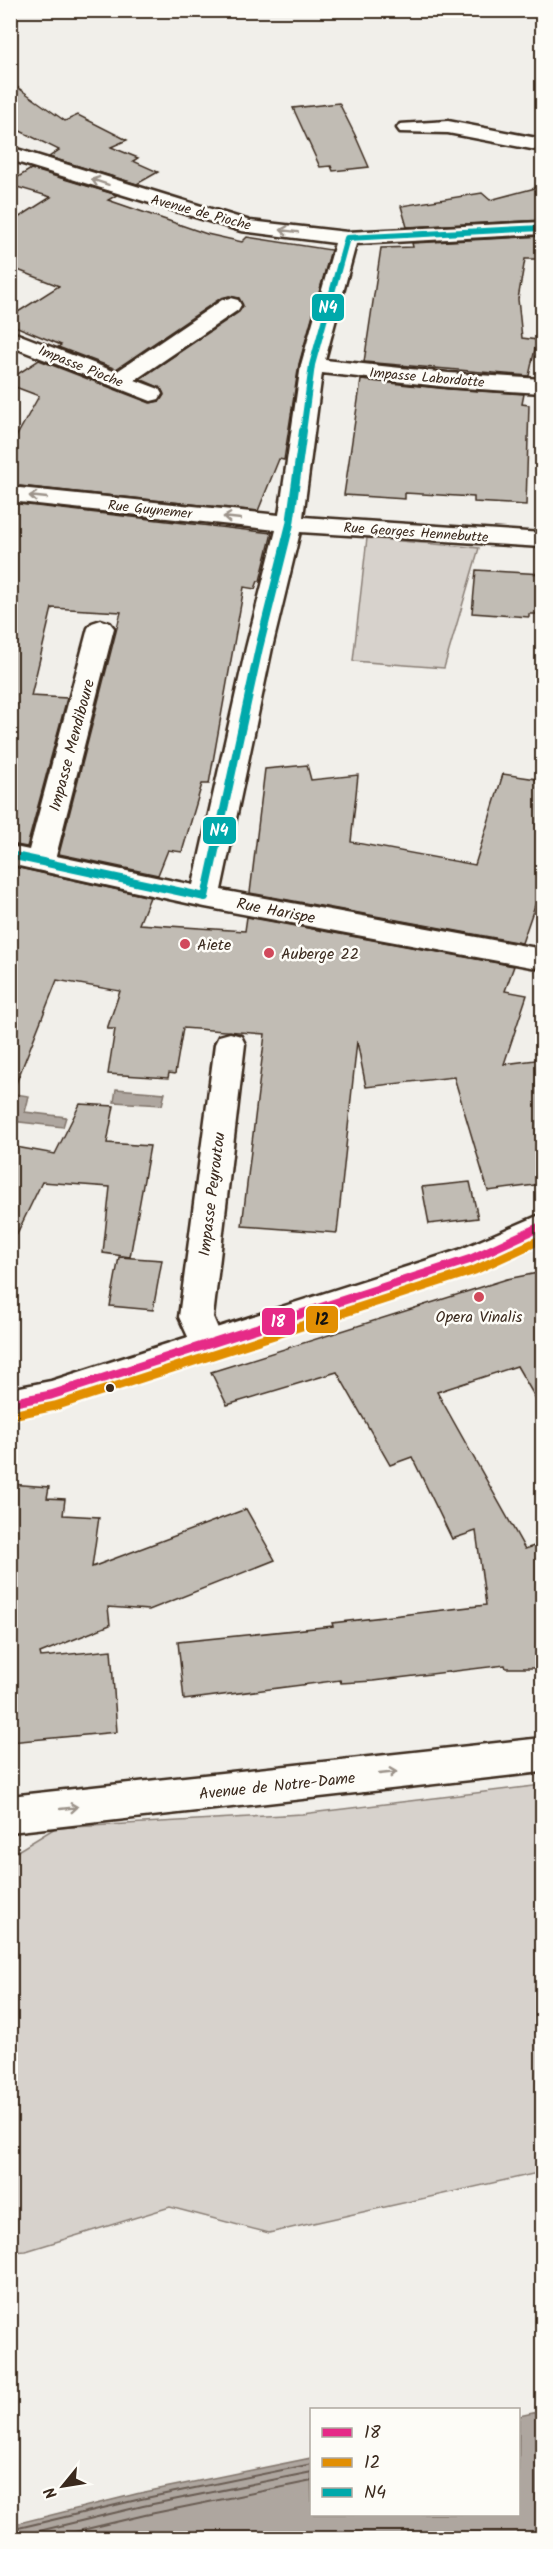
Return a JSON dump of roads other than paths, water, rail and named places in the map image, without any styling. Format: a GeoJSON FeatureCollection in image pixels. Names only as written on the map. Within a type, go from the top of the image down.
{"type":"FeatureCollection","features":[{"type":"Feature","properties":{"kind":"street"},"geometry":{"type":"LineString","coordinates":[[407,128],[448,127],[543,146]]}},
{"type":"Feature","properties":{"kind":"street","name":"Avenue de Pioche"},"geometry":{"type":"LineString","coordinates":[[10,153],[157,201],[248,227],[347,238],[543,228]]}},
{"type":"Feature","properties":{"kind":"street"},"geometry":{"type":"LineString","coordinates":[[205,897],[259,648],[290,525],[312,365],[347,238]]}},
{"type":"Feature","properties":{"kind":"street"},"geometry":{"type":"LineString","coordinates":[[118,381],[230,305]]}},
{"type":"Feature","properties":{"kind":"street","name":"Impasse Pioche"},"geometry":{"type":"LineString","coordinates":[[10,338],[152,394]]}},
{"type":"Feature","properties":{"kind":"street","name":"Impasse Labordotte"},"geometry":{"type":"LineString","coordinates":[[312,365],[448,380],[543,386]]}},
{"type":"Feature","properties":{"kind":"street","name":"Rue Guynemer"},"geometry":{"type":"LineString","coordinates":[[10,494],[290,525]]}},
{"type":"Feature","properties":{"kind":"street","name":"Rue Georges Hennebutte"},"geometry":{"type":"LineString","coordinates":[[290,525],[543,540]]}},
{"type":"Feature","properties":{"kind":"street","name":"Impasse Mendiboure"},"geometry":{"type":"LineString","coordinates":[[40,862],[101,628]]}},
{"type":"Feature","properties":{"kind":"street","name":"Rue Harispe"},"geometry":{"type":"LineString","coordinates":[[10,855],[205,897],[543,959]]}},
{"type":"Feature","properties":{"kind":"street","name":"Impasse Peyroutou"},"geometry":{"type":"LineString","coordinates":[[207,1343],[196,1317],[230,1044]]}},
{"type":"Feature","properties":{"kind":"street"},"geometry":{"type":"LineString","coordinates":[[10,1403],[51,1395],[471,1259],[543,1226]]}},
{"type":"Feature","properties":{"kind":"street","name":"Avenue de Notre-Dame"},"geometry":{"type":"LineString","coordinates":[[10,1814],[543,1755]]}},
{"type":"Feature","properties":{"kind":"water"},"geometry":{"type":"Polygon","coordinates":[[[116,1089],[165,1093],[162,1105],[114,1102],[116,1089]]]}},
{"type":"Feature","properties":{"kind":"water"},"geometry":{"type":"Polygon","coordinates":[[[15,1094],[29,1096],[25,1112],[66,1117],[63,1127],[11,1121],[11,1108],[15,1094]]]}},
{"type":"Feature","properties":{"kind":"water"},"geometry":{"type":"Polygon","coordinates":[[[542,2411],[542,2538],[11,2538],[11,2525],[140,2493],[310,2458],[310,2516],[520,2516],[520,2416],[542,2411]]]}},
{"type":"Feature","properties":{"kind":"place","name":"Aiete"},"geometry":{"type":"Point","coordinates":[185,944]}},
{"type":"Feature","properties":{"kind":"place","name":"Auberge 22"},"geometry":{"type":"Point","coordinates":[269,953]}},
{"type":"Feature","properties":{"kind":"place","name":"Opera Vinalis"},"geometry":{"type":"Point","coordinates":[479,1297]}}]}
